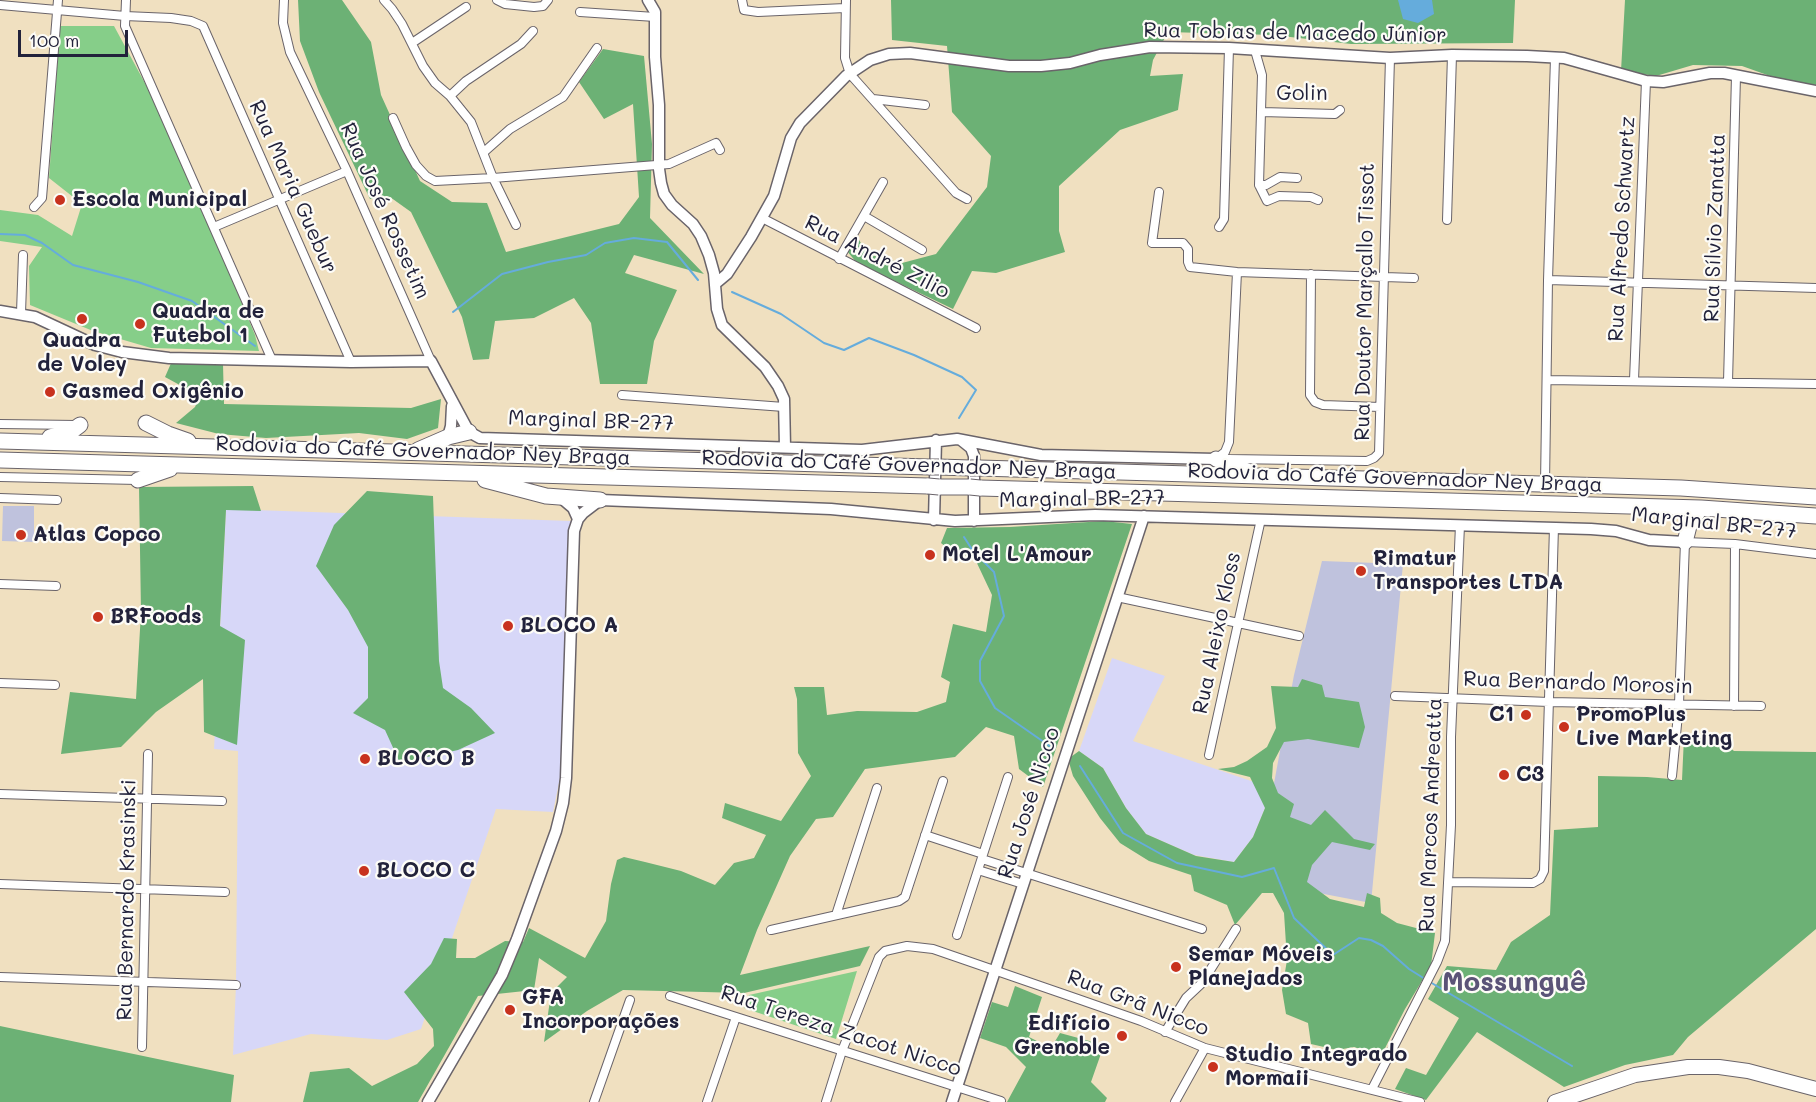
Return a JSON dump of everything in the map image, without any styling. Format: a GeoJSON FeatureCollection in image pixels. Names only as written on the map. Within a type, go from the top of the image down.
{"type":"FeatureCollection","features":[{"type":"Feature","properties":{"kind":"highway"},"geometry":{"type":"LineString","coordinates":[[146,423],[179,438],[224,447]]}},
{"type":"Feature","properties":{"kind":"highway"},"geometry":{"type":"LineString","coordinates":[[0,441],[61,435],[80,425]]}},
{"type":"Feature","properties":{"kind":"highway"},"geometry":{"type":"LineString","coordinates":[[410,452],[469,432]]}},
{"type":"Feature","properties":{"kind":"highway","name":"Rodovia do Café Governador Ney Braga"},"geometry":{"type":"LineString","coordinates":[[0,441],[1710,489],[1814,496]]}},
{"type":"Feature","properties":{"kind":"highway"},"geometry":{"type":"LineString","coordinates":[[1216,459],[1261,476]]}},
{"type":"Feature","properties":{"kind":"highway","name":"Rodovia do Café Governador Ney Braga"},"geometry":{"type":"LineString","coordinates":[[0,460],[1701,508],[1816,516]]}},
{"type":"Feature","properties":{"kind":"highway"},"geometry":{"type":"LineString","coordinates":[[138,480],[182,465]]}},
{"type":"Feature","properties":{"kind":"highway"},"geometry":{"type":"LineString","coordinates":[[459,473],[539,494],[600,500]]}},
{"type":"Feature","properties":{"kind":"highway"},"geometry":{"type":"LineString","coordinates":[[1685,542],[1689,522],[1701,508]]}},
{"type":"Feature","properties":{"kind":"main road"},"geometry":{"type":"LineString","coordinates":[[1555,1102],[1635,1075],[1688,1066],[1748,1071],[1816,1089]]}},
{"type":"Feature","properties":{"kind":"street"},"geometry":{"type":"LineString","coordinates":[[34,207],[42,198],[58,0]]}},
{"type":"Feature","properties":{"kind":"street"},"geometry":{"type":"LineString","coordinates":[[126,0],[125,27],[272,360]]}},
{"type":"Feature","properties":{"kind":"street","name":"Rua José Rossetim"},"geometry":{"type":"LineString","coordinates":[[284,0],[283,23],[290,52],[347,171],[431,361],[469,432]]}},
{"type":"Feature","properties":{"kind":"street"},"geometry":{"type":"LineString","coordinates":[[384,0],[393,9],[423,66],[435,83],[450,96],[471,122],[493,178],[516,225]]}},
{"type":"Feature","properties":{"kind":"street"},"geometry":{"type":"LineString","coordinates":[[497,0],[505,4],[534,7],[543,6],[548,0]]}},
{"type":"Feature","properties":{"kind":"street"},"geometry":{"type":"LineString","coordinates":[[648,0],[655,12],[655,76],[660,119],[659,165],[664,194],[701,236],[710,255],[717,309],[722,325],[765,368],[778,386],[784,399],[785,447]]}},
{"type":"Feature","properties":{"kind":"street"},"geometry":{"type":"LineString","coordinates":[[742,0],[744,10],[758,12],[845,4],[845,58],[850,74],[956,194],[967,199]]}},
{"type":"Feature","properties":{"kind":"street"},"geometry":{"type":"LineString","coordinates":[[0,5],[124,16]]}},
{"type":"Feature","properties":{"kind":"street"},"geometry":{"type":"LineString","coordinates":[[412,44],[466,7]]}},
{"type":"Feature","properties":{"kind":"street"},"geometry":{"type":"LineString","coordinates":[[580,12],[655,17]]}},
{"type":"Feature","properties":{"kind":"street","name":"Rua Maria Guebur"},"geometry":{"type":"LineString","coordinates":[[124,16],[171,18],[191,21],[203,26],[351,362]]}},
{"type":"Feature","properties":{"kind":"street"},"geometry":{"type":"LineString","coordinates":[[450,96],[466,81],[521,44],[533,31]]}},
{"type":"Feature","properties":{"kind":"street","name":"Rua Tobias de Macedo Júnior"},"geometry":{"type":"LineString","coordinates":[[715,284],[727,274],[774,196],[791,138],[800,123],[850,74],[870,60],[889,54],[910,53],[1009,66],[1041,66],[1150,47],[1256,49],[1390,58],[1452,55],[1564,58],[1646,81],[1663,82],[1710,74],[1736,76],[1816,91]]}},
{"type":"Feature","properties":{"kind":"street"},"geometry":{"type":"LineString","coordinates":[[484,152],[510,129],[563,97],[597,48]]}},
{"type":"Feature","properties":{"kind":"street"},"geometry":{"type":"LineString","coordinates":[[1219,227],[1224,219],[1229,48]]}},
{"type":"Feature","properties":{"kind":"street"},"geometry":{"type":"LineString","coordinates":[[1256,49],[1262,75],[1259,184],[1267,201],[1279,196],[1311,197],[1318,200]]}},
{"type":"Feature","properties":{"kind":"street"},"geometry":{"type":"LineString","coordinates":[[1447,220],[1452,55]]}},
{"type":"Feature","properties":{"kind":"street","name":"Rua Doutor Marçallo Tissot"},"geometry":{"type":"LineString","coordinates":[[1216,459],[1367,461],[1374,459],[1379,453],[1382,277],[1390,58]]}},
{"type":"Feature","properties":{"kind":"street"},"geometry":{"type":"LineString","coordinates":[[1545,484],[1555,58]]}},
{"type":"Feature","properties":{"kind":"street","name":"Rua Sílvio Zanatta"},"geometry":{"type":"LineString","coordinates":[[1728,382],[1738,83],[1736,76]]}},
{"type":"Feature","properties":{"kind":"street","name":"Rua Alfredo Schwartz"},"geometry":{"type":"LineString","coordinates":[[1634,380],[1646,81]]}},
{"type":"Feature","properties":{"kind":"street"},"geometry":{"type":"LineString","coordinates":[[873,99],[925,105]]}},
{"type":"Feature","properties":{"kind":"street","name":"Golin"},"geometry":{"type":"LineString","coordinates":[[1262,112],[1335,114],[1340,110]]}},
{"type":"Feature","properties":{"kind":"street"},"geometry":{"type":"LineString","coordinates":[[393,118],[406,147],[426,176],[435,181],[669,164],[716,143],[720,150]]}},
{"type":"Feature","properties":{"kind":"street"},"geometry":{"type":"LineString","coordinates":[[214,227],[347,171]]}},
{"type":"Feature","properties":{"kind":"street"},"geometry":{"type":"LineString","coordinates":[[1259,184],[1266,185],[1280,177],[1297,178]]}},
{"type":"Feature","properties":{"kind":"street"},"geometry":{"type":"LineString","coordinates":[[839,259],[883,182]]}},
{"type":"Feature","properties":{"kind":"street"},"geometry":{"type":"LineString","coordinates":[[1159,192],[1152,243],[1183,243],[1188,249],[1190,267],[1237,273],[1414,278]]}},
{"type":"Feature","properties":{"kind":"street"},"geometry":{"type":"LineString","coordinates":[[864,216],[922,250]]}},
{"type":"Feature","properties":{"kind":"street","name":"Rua André Zilio"},"geometry":{"type":"LineString","coordinates":[[762,218],[976,328]]}},
{"type":"Feature","properties":{"kind":"street"},"geometry":{"type":"LineString","coordinates":[[21,313],[23,255]]}},
{"type":"Feature","properties":{"kind":"street"},"geometry":{"type":"LineString","coordinates":[[1216,459],[1225,452],[1229,442],[1237,273]]}},
{"type":"Feature","properties":{"kind":"street"},"geometry":{"type":"LineString","coordinates":[[1311,274],[1310,395],[1315,402],[1323,405],[1380,407]]}},
{"type":"Feature","properties":{"kind":"street"},"geometry":{"type":"LineString","coordinates":[[1548,280],[1816,288]]}},
{"type":"Feature","properties":{"kind":"street"},"geometry":{"type":"LineString","coordinates":[[0,311],[35,317],[95,345],[122,352],[170,358],[351,362],[431,361]]}},
{"type":"Feature","properties":{"kind":"street"},"geometry":{"type":"LineString","coordinates":[[1547,380],[1816,384]]}},
{"type":"Feature","properties":{"kind":"street"},"geometry":{"type":"LineString","coordinates":[[622,395],[784,407]]}},
{"type":"Feature","properties":{"kind":"street"},"geometry":{"type":"LineString","coordinates":[[448,438],[452,402]]}},
{"type":"Feature","properties":{"kind":"street"},"geometry":{"type":"LineString","coordinates":[[0,424],[80,425]]}},
{"type":"Feature","properties":{"kind":"street","name":"Marginal BR-277"},"geometry":{"type":"LineString","coordinates":[[469,432],[480,438],[871,449],[957,439],[1041,455],[1216,459]]}},
{"type":"Feature","properties":{"kind":"street"},"geometry":{"type":"LineString","coordinates":[[957,439],[971,448],[974,456],[974,521]]}},
{"type":"Feature","properties":{"kind":"street"},"geometry":{"type":"LineString","coordinates":[[934,520],[936,440]]}},
{"type":"Feature","properties":{"kind":"street"},"geometry":{"type":"LineString","coordinates":[[0,485],[4,477],[138,480]]}},
{"type":"Feature","properties":{"kind":"street"},"geometry":{"type":"LineString","coordinates":[[560,497],[573,508],[578,519]]}},
{"type":"Feature","properties":{"kind":"street"},"geometry":{"type":"LineString","coordinates":[[0,498],[57,500]]}},
{"type":"Feature","properties":{"kind":"street"},"geometry":{"type":"LineString","coordinates":[[428,1102],[502,975],[531,903],[560,816],[566,778],[574,531],[578,519],[589,507],[600,500]]}},
{"type":"Feature","properties":{"kind":"street","name":"Marginal BR-277"},"geometry":{"type":"LineString","coordinates":[[600,500],[831,509],[934,520],[974,521],[1078,514],[1554,527],[1608,530],[1649,540],[1735,544],[1816,554]]}},
{"type":"Feature","properties":{"kind":"street","name":"Rua José Nicco"},"geometry":{"type":"LineString","coordinates":[[952,1102],[1144,516]]}},
{"type":"Feature","properties":{"kind":"street","name":"Rua Aleixo Kloss"},"geometry":{"type":"LineString","coordinates":[[1209,755],[1261,519]]}},
{"type":"Feature","properties":{"kind":"street","name":"Rua Marcos Andreatta"},"geometry":{"type":"LineString","coordinates":[[1372,1089],[1431,976],[1445,941],[1460,525]]}},
{"type":"Feature","properties":{"kind":"street"},"geometry":{"type":"LineString","coordinates":[[1448,882],[1528,884],[1540,879],[1544,867],[1554,527]]}},
{"type":"Feature","properties":{"kind":"street"},"geometry":{"type":"LineString","coordinates":[[1672,776],[1679,704],[1685,542]]}},
{"type":"Feature","properties":{"kind":"street"},"geometry":{"type":"LineString","coordinates":[[1734,706],[1735,544]]}},
{"type":"Feature","properties":{"kind":"street"},"geometry":{"type":"LineString","coordinates":[[0,584],[56,586]]}},
{"type":"Feature","properties":{"kind":"street"},"geometry":{"type":"LineString","coordinates":[[1117,597],[1299,636]]}},
{"type":"Feature","properties":{"kind":"street"},"geometry":{"type":"LineString","coordinates":[[0,683],[55,685]]}},
{"type":"Feature","properties":{"kind":"street","name":"Rua Bernardo Morosin"},"geometry":{"type":"LineString","coordinates":[[1395,696],[1761,706]]}},
{"type":"Feature","properties":{"kind":"street","name":"Rua Bernardo Krasinski"},"geometry":{"type":"LineString","coordinates":[[142,1047],[148,754]]}},
{"type":"Feature","properties":{"kind":"street"},"geometry":{"type":"LineString","coordinates":[[957,934],[1008,777]]}},
{"type":"Feature","properties":{"kind":"street"},"geometry":{"type":"LineString","coordinates":[[771,930],[899,901],[905,897],[943,782]]}},
{"type":"Feature","properties":{"kind":"street"},"geometry":{"type":"LineString","coordinates":[[836,915],[877,789]]}},
{"type":"Feature","properties":{"kind":"street"},"geometry":{"type":"LineString","coordinates":[[0,794],[222,801]]}},
{"type":"Feature","properties":{"kind":"street"},"geometry":{"type":"LineString","coordinates":[[925,836],[1202,929]]}},
{"type":"Feature","properties":{"kind":"street"},"geometry":{"type":"LineString","coordinates":[[978,870],[1023,884]]}},
{"type":"Feature","properties":{"kind":"street"},"geometry":{"type":"LineString","coordinates":[[0,884],[225,892]]}},
{"type":"Feature","properties":{"kind":"street"},"geometry":{"type":"LineString","coordinates":[[1165,1032],[1186,998],[1202,982],[1236,929]]}},
{"type":"Feature","properties":{"kind":"street","name":"Rua Grã Nicco"},"geometry":{"type":"LineString","coordinates":[[842,1050],[881,954],[900,947],[925,947],[1125,1015],[1205,1048],[1420,1102]]}},
{"type":"Feature","properties":{"kind":"street"},"geometry":{"type":"LineString","coordinates":[[0,977],[236,986]]}},
{"type":"Feature","properties":{"kind":"street","name":"Rua Tereza Zacot Nicco"},"geometry":{"type":"LineString","coordinates":[[670,996],[1001,1101]]}},
{"type":"Feature","properties":{"kind":"street"},"geometry":{"type":"LineString","coordinates":[[594,1102],[630,1000]]}},
{"type":"Feature","properties":{"kind":"street"},"geometry":{"type":"LineString","coordinates":[[707,1102],[736,1017]]}},
{"type":"Feature","properties":{"kind":"street"},"geometry":{"type":"LineString","coordinates":[[1175,1102],[1205,1048]]}},
{"type":"Feature","properties":{"kind":"street"},"geometry":{"type":"LineString","coordinates":[[826,1102],[842,1050]]}},
{"type":"Feature","properties":{"kind":"street"},"geometry":{"type":"LineString","coordinates":[[1379,1102],[1386,1093]]}},
{"type":"Feature","properties":{"kind":"shaded area"},"geometry":{"type":"Polygon","coordinates":[[[3,506],[34,506],[34,542],[2,541],[3,506]]]}},
{"type":"Feature","properties":{"kind":"shaded area"},"geometry":{"type":"Polygon","coordinates":[[[226,509],[571,521],[561,773],[553,812],[496,809],[421,1029],[387,1040],[311,1034],[233,1055],[236,985],[238,751],[214,749],[226,509]]]}},
{"type":"Feature","properties":{"kind":"shaded area"},"geometry":{"type":"Polygon","coordinates":[[[1322,561],[1403,564],[1371,903],[1256,881],[1294,675],[1322,561]]]}},
{"type":"Feature","properties":{"kind":"shaded area"},"geometry":{"type":"Polygon","coordinates":[[[1112,658],[1165,676],[1133,741],[1263,785],[1265,808],[1253,837],[1234,862],[1194,855],[1146,834],[1126,808],[1103,768],[1079,751],[1112,658]]]}},
{"type":"Feature","properties":{"kind":"green space"},"geometry":{"type":"Polygon","coordinates":[[[298,0],[342,0],[371,42],[381,95],[420,181],[452,202],[487,203],[506,252],[619,224],[639,197],[633,104],[604,119],[579,82],[603,49],[644,56],[652,144],[650,218],[704,274],[634,255],[625,273],[677,290],[654,341],[647,384],[600,384],[591,323],[574,298],[534,318],[495,321],[489,359],[473,360],[462,317],[411,212],[390,197],[370,199],[319,92],[300,41],[298,0]]]}},
{"type":"Feature","properties":{"kind":"green space"},"geometry":{"type":"Polygon","coordinates":[[[891,0],[1515,0],[1513,43],[1351,44],[1273,35],[1168,32],[1153,60],[1150,76],[1183,74],[1178,110],[1120,130],[1059,186],[1059,231],[1065,252],[996,273],[972,271],[953,309],[857,263],[846,250],[858,238],[867,254],[902,263],[936,254],[987,187],[991,156],[952,112],[947,46],[892,40],[891,0]]]}},
{"type":"Feature","properties":{"kind":"green space"},"geometry":{"type":"Polygon","coordinates":[[[1625,0],[1816,0],[1816,85],[1784,81],[1742,66],[1693,65],[1656,76],[1621,71],[1625,0]]]}},
{"type":"Feature","properties":{"kind":"green space"},"geometry":{"type":"Polygon","coordinates":[[[60,26],[114,26],[172,133],[255,335],[259,351],[151,348],[93,331],[30,305],[29,266],[42,247],[0,241],[0,210],[38,215],[72,236],[82,204],[49,178],[60,26]]]}},
{"type":"Feature","properties":{"kind":"green space"},"geometry":{"type":"Polygon","coordinates":[[[172,361],[223,364],[224,404],[411,408],[441,399],[438,428],[407,439],[359,433],[266,438],[219,434],[176,423],[195,407],[200,396],[165,377],[172,361]]]}},
{"type":"Feature","properties":{"kind":"green space"},"geometry":{"type":"Polygon","coordinates":[[[253,486],[261,511],[226,510],[220,626],[245,640],[237,745],[204,732],[203,679],[156,712],[121,747],[61,754],[70,692],[136,699],[141,612],[139,487],[253,486]]]}},
{"type":"Feature","properties":{"kind":"green space"},"geometry":{"type":"Polygon","coordinates":[[[367,491],[433,496],[439,661],[443,688],[471,708],[495,733],[458,750],[400,763],[385,730],[353,713],[368,698],[368,647],[348,610],[316,566],[334,525],[367,491]]]}},
{"type":"Feature","properties":{"kind":"green space"},"geometry":{"type":"Polygon","coordinates":[[[1104,521],[1132,524],[1043,787],[1019,769],[1014,736],[986,727],[955,757],[865,769],[833,817],[816,819],[790,856],[740,975],[870,946],[860,966],[744,993],[623,990],[587,1011],[544,1042],[551,993],[567,977],[539,958],[534,990],[478,996],[418,1102],[303,1102],[310,1072],[349,1068],[372,1086],[417,1064],[434,1046],[433,1029],[404,992],[431,964],[444,938],[457,939],[456,958],[475,958],[505,941],[523,942],[529,928],[585,958],[606,921],[617,860],[624,857],[681,871],[715,885],[734,863],[754,858],[766,835],[722,818],[725,803],[781,821],[811,776],[798,753],[797,699],[794,687],[824,687],[827,715],[857,711],[917,712],[946,702],[950,682],[941,677],[953,624],[986,632],[992,595],[975,559],[947,548],[941,543],[947,528],[1010,527],[1104,521]]]}},
{"type":"Feature","properties":{"kind":"green space"},"geometry":{"type":"Polygon","coordinates":[[[1302,679],[1322,685],[1325,697],[1359,702],[1365,727],[1359,748],[1308,739],[1284,742],[1273,763],[1272,778],[1278,793],[1294,804],[1290,817],[1311,825],[1325,810],[1354,839],[1375,844],[1370,850],[1332,842],[1312,865],[1307,882],[1330,899],[1364,907],[1367,893],[1380,898],[1381,913],[1397,923],[1435,933],[1431,966],[1405,1009],[1381,1056],[1354,1047],[1337,1050],[1311,1044],[1308,1023],[1286,1014],[1282,990],[1287,960],[1284,913],[1273,893],[1262,893],[1235,925],[1227,905],[1194,891],[1191,875],[1149,861],[1120,843],[1100,818],[1073,776],[1068,759],[1079,751],[1103,768],[1126,808],[1146,834],[1196,856],[1234,862],[1253,837],[1265,808],[1250,777],[1218,769],[1234,767],[1267,747],[1276,728],[1271,686],[1298,687],[1302,679]]]}},
{"type":"Feature","properties":{"kind":"green space"},"geometry":{"type":"Polygon","coordinates":[[[1684,737],[1720,739],[1734,751],[1816,752],[1816,929],[1688,1037],[1673,1055],[1625,1065],[1564,1087],[1477,1032],[1426,1100],[1395,1089],[1406,1068],[1426,1075],[1459,1018],[1428,999],[1447,966],[1496,970],[1511,942],[1550,915],[1554,830],[1598,827],[1598,776],[1682,780],[1684,737]]]}},
{"type":"Feature","properties":{"kind":"green space"},"geometry":{"type":"Polygon","coordinates":[[[857,971],[836,1039],[744,1008],[749,995],[857,971]]]}},
{"type":"Feature","properties":{"kind":"green space"},"geometry":{"type":"Polygon","coordinates":[[[1015,986],[1042,997],[1029,1037],[1051,1048],[1060,1033],[1104,1045],[1091,1082],[1107,1098],[1105,1102],[1007,1102],[1026,1067],[1006,1047],[980,1038],[992,1002],[1008,1007],[1015,986]]]}},
{"type":"Feature","properties":{"kind":"green space"},"geometry":{"type":"Polygon","coordinates":[[[0,1026],[234,1075],[231,1102],[0,1102],[0,1026]]]}},
{"type":"Feature","properties":{"kind":"water"},"geometry":{"type":"Polygon","coordinates":[[[1398,0],[1432,0],[1434,14],[1418,23],[1403,19],[1398,0]]]}},
{"type":"Feature","properties":{"kind":"waterway"},"geometry":{"type":"LineString","coordinates":[[0,234],[25,235],[42,243],[73,265],[138,282],[192,301],[255,346]]}},
{"type":"Feature","properties":{"kind":"waterway"},"geometry":{"type":"LineString","coordinates":[[453,312],[502,274],[586,255],[605,243],[634,238],[667,242],[698,280]]}},
{"type":"Feature","properties":{"kind":"waterway"},"geometry":{"type":"LineString","coordinates":[[732,292],[781,314],[824,343],[844,350],[869,338],[962,377],[976,390],[959,418]]}},
{"type":"Feature","properties":{"kind":"waterway"},"geometry":{"type":"LineString","coordinates":[[964,537],[973,551],[994,572],[1004,616],[980,661],[980,681],[995,708],[1051,747]]}},
{"type":"Feature","properties":{"kind":"waterway"},"geometry":{"type":"LineString","coordinates":[[1080,766],[1123,833],[1177,863],[1242,877],[1274,868],[1294,918],[1333,955],[1359,938],[1371,940],[1383,946],[1409,969],[1425,979]]}},
{"type":"Feature","properties":{"kind":"waterway"},"geometry":{"type":"LineString","coordinates":[[1430,982],[1572,1066]]}},
{"type":"Feature","properties":{"kind":"place","name":"Escola Municipal"},"geometry":{"type":"Point","coordinates":[60,200]}},
{"type":"Feature","properties":{"kind":"place","name":"Quadra de Voley"},"geometry":{"type":"Point","coordinates":[82,319]}},
{"type":"Feature","properties":{"kind":"place","name":"Quadra de Futebol 1"},"geometry":{"type":"Point","coordinates":[140,324]}},
{"type":"Feature","properties":{"kind":"place","name":"Gasmed Oxigênio"},"geometry":{"type":"Point","coordinates":[50,392]}},
{"type":"Feature","properties":{"kind":"place","name":"Atlas Copco"},"geometry":{"type":"Point","coordinates":[21,535]}},
{"type":"Feature","properties":{"kind":"place","name":"Motel L'Amour"},"geometry":{"type":"Point","coordinates":[930,555]}},
{"type":"Feature","properties":{"kind":"place","name":"Rimatur Transportes LTDA"},"geometry":{"type":"Point","coordinates":[1361,571]}},
{"type":"Feature","properties":{"kind":"place","name":"BRFoods"},"geometry":{"type":"Point","coordinates":[98,617]}},
{"type":"Feature","properties":{"kind":"place","name":"BLOCO A"},"geometry":{"type":"Point","coordinates":[508,626]}},
{"type":"Feature","properties":{"kind":"place","name":"C1"},"geometry":{"type":"Point","coordinates":[1526,715]}},
{"type":"Feature","properties":{"kind":"place","name":"PromoPlus Live Marketing"},"geometry":{"type":"Point","coordinates":[1564,727]}},
{"type":"Feature","properties":{"kind":"place","name":"BLOCO B"},"geometry":{"type":"Point","coordinates":[365,759]}},
{"type":"Feature","properties":{"kind":"place","name":"C3"},"geometry":{"type":"Point","coordinates":[1504,775]}},
{"type":"Feature","properties":{"kind":"place","name":"BLOCO C"},"geometry":{"type":"Point","coordinates":[364,871]}},
{"type":"Feature","properties":{"kind":"place","name":"Semar Móveis Planejados"},"geometry":{"type":"Point","coordinates":[1176,967]}},
{"type":"Feature","properties":{"kind":"place","name":"GFA Incorporações"},"geometry":{"type":"Point","coordinates":[510,1010]}},
{"type":"Feature","properties":{"kind":"place","name":"Edifício Grenoble"},"geometry":{"type":"Point","coordinates":[1122,1036]}},
{"type":"Feature","properties":{"kind":"place","name":"Studio Integrado Mormaii"},"geometry":{"type":"Point","coordinates":[1213,1067]}},
{"type":"Feature","properties":{"kind":"district","name":"Mossunguê"},"geometry":{"type":"Point","coordinates":[1514,983]}}]}
